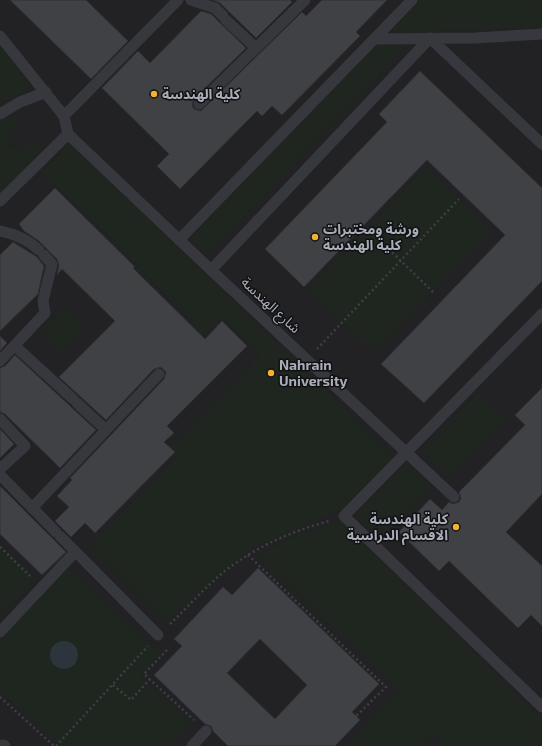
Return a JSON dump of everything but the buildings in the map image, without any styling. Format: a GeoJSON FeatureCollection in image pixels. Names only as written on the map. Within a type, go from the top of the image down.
{"type":"FeatureCollection","features":[{"type":"Feature","properties":{"kind":"lane"},"geometry":{"type":"LineString","coordinates":[[64,116],[178,0]]}},
{"type":"Feature","properties":{"kind":"lane"},"geometry":{"type":"LineString","coordinates":[[191,0],[215,8],[256,48]]}},
{"type":"Feature","properties":{"kind":"lane"},"geometry":{"type":"LineString","coordinates":[[179,240],[412,0]]}},
{"type":"Feature","properties":{"kind":"lane"},"geometry":{"type":"LineString","coordinates":[[199,104],[302,1]]}},
{"type":"Feature","properties":{"kind":"lane"},"geometry":{"type":"LineString","coordinates":[[375,39],[475,38],[542,34]]}},
{"type":"Feature","properties":{"kind":"lane"},"geometry":{"type":"LineString","coordinates":[[0,36],[64,116],[68,134],[0,201]]}},
{"type":"Feature","properties":{"kind":"lane"},"geometry":{"type":"LineString","coordinates":[[430,38],[542,144]]}},
{"type":"Feature","properties":{"kind":"lane"},"geometry":{"type":"LineString","coordinates":[[211,270],[430,38]]}},
{"type":"Feature","properties":{"kind":"lane"},"geometry":{"type":"LineString","coordinates":[[0,114],[20,102],[46,92]]}},
{"type":"Feature","properties":{"kind":"lane","name":"شارع الهندسة"},"geometry":{"type":"LineString","coordinates":[[68,134],[454,497]]}},
{"type":"Feature","properties":{"kind":"lane"},"geometry":{"type":"LineString","coordinates":[[0,231],[22,238],[52,264],[43,301],[45,313],[0,361]]}},
{"type":"Feature","properties":{"kind":"lane"},"geometry":{"type":"LineString","coordinates":[[542,314],[344,516],[542,707]]}},
{"type":"Feature","properties":{"kind":"lane"},"geometry":{"type":"LineString","coordinates":[[15,346],[106,430]]}},
{"type":"Feature","properties":{"kind":"lane"},"geometry":{"type":"LineString","coordinates":[[32,508],[158,374]]}},
{"type":"Feature","properties":{"kind":"lane"},"geometry":{"type":"LineString","coordinates":[[0,420],[25,446],[0,469]]}},
{"type":"Feature","properties":{"kind":"lane"},"geometry":{"type":"LineString","coordinates":[[0,475],[158,635]]}},
{"type":"Feature","properties":{"kind":"lane"},"geometry":{"type":"LineString","coordinates":[[0,632],[76,552]]}},
{"type":"Feature","properties":{"kind":"lane"},"geometry":{"type":"LineString","coordinates":[[192,746],[206,731]]}},
{"type":"Feature","properties":{"kind":"lane"},"geometry":{"type":"LineString","coordinates":[[2,746],[3,744],[5,746]]}},
{"type":"Feature","properties":{"kind":"path"},"geometry":{"type":"LineString","coordinates":[[308,359],[458,199]]}},
{"type":"Feature","properties":{"kind":"path"},"geometry":{"type":"LineString","coordinates":[[367,228],[433,292]]}},
{"type":"Feature","properties":{"kind":"path"},"geometry":{"type":"LineString","coordinates":[[0,698],[55,746],[114,685],[158,635],[224,572],[248,555],[295,530],[344,516]]}},
{"type":"Feature","properties":{"kind":"path"},"geometry":{"type":"LineString","coordinates":[[0,547],[42,587]]}},
{"type":"Feature","properties":{"kind":"path"},"geometry":{"type":"LineString","coordinates":[[248,555],[386,687],[356,716]]}},
{"type":"Feature","properties":{"kind":"path"},"geometry":{"type":"LineString","coordinates":[[158,635],[171,646],[144,674],[206,731]]}},
{"type":"Feature","properties":{"kind":"path"},"geometry":{"type":"LineString","coordinates":[[114,685],[131,700],[150,679]]}},
{"type":"Feature","properties":{"kind":"shaded area","name":"Nahrain University"},"geometry":{"type":"Polygon","coordinates":[[[0,0],[542,0],[542,746],[0,746],[0,0]]]}},
{"type":"Feature","properties":{"kind":"shaded area"},"geometry":{"type":"Polygon","coordinates":[[[419,0],[542,0],[542,27],[388,32],[419,0]]]}},
{"type":"Feature","properties":{"kind":"shaded area"},"geometry":{"type":"Polygon","coordinates":[[[0,42],[29,84],[21,93],[0,103],[0,42]]]}},
{"type":"Feature","properties":{"kind":"shaded area"},"geometry":{"type":"Polygon","coordinates":[[[376,44],[407,45],[208,254],[191,237],[376,44]]]}},
{"type":"Feature","properties":{"kind":"shaded area"},"geometry":{"type":"Polygon","coordinates":[[[11,115],[16,115],[20,125],[16,126],[10,131],[8,138],[12,148],[22,151],[30,146],[33,140],[42,143],[39,151],[29,165],[0,197],[0,120],[11,115]]]}},
{"type":"Feature","properties":{"kind":"shaded area"},"geometry":{"type":"Polygon","coordinates":[[[70,142],[394,457],[343,509],[248,550],[166,622],[89,547],[179,454],[171,446],[260,355],[221,317],[196,343],[185,332],[194,323],[150,280],[142,288],[130,277],[140,267],[42,172],[70,142]]]}},
{"type":"Feature","properties":{"kind":"shaded area"},"geometry":{"type":"Polygon","coordinates":[[[426,167],[491,231],[376,353],[309,289],[426,167]]]}},
{"type":"Feature","properties":{"kind":"shaded area"},"geometry":{"type":"Polygon","coordinates":[[[63,309],[84,328],[62,352],[42,334],[63,309]]]}},
{"type":"Feature","properties":{"kind":"shaded area"},"geometry":{"type":"Polygon","coordinates":[[[479,393],[504,418],[447,475],[422,450],[479,393]]]}},
{"type":"Feature","properties":{"kind":"shaded area"},"geometry":{"type":"Polygon","coordinates":[[[407,463],[432,488],[380,539],[356,514],[407,463]]]}},
{"type":"Feature","properties":{"kind":"shaded area"},"geometry":{"type":"Polygon","coordinates":[[[342,520],[542,721],[542,746],[445,746],[433,735],[423,746],[348,746],[400,690],[257,556],[302,533],[342,520]]]}},
{"type":"Feature","properties":{"kind":"shaded area"},"geometry":{"type":"Polygon","coordinates":[[[0,543],[36,578],[0,614],[0,543]]]}},
{"type":"Feature","properties":{"kind":"shaded area"},"geometry":{"type":"Polygon","coordinates":[[[67,567],[161,654],[140,677],[190,723],[169,746],[60,746],[0,690],[0,639],[67,567]]]}},
{"type":"Feature","properties":{"kind":"shaded area"},"geometry":{"type":"Polygon","coordinates":[[[64,641],[74,645],[78,655],[74,665],[64,669],[54,665],[50,655],[54,645],[64,641]]]}},
{"type":"Feature","properties":{"kind":"place","name":"كلية الهندسة"},"geometry":{"type":"Point","coordinates":[154,94]}},
{"type":"Feature","properties":{"kind":"place","name":"ورشة ومختبرات كلية الهندسة"},"geometry":{"type":"Point","coordinates":[315,237]}},
{"type":"Feature","properties":{"kind":"place","name":"Nahrain University"},"geometry":{"type":"Point","coordinates":[271,373]}},
{"type":"Feature","properties":{"kind":"place","name":"كلية الهندسة الاقسام الدراسية"},"geometry":{"type":"Point","coordinates":[456,527]}}]}
